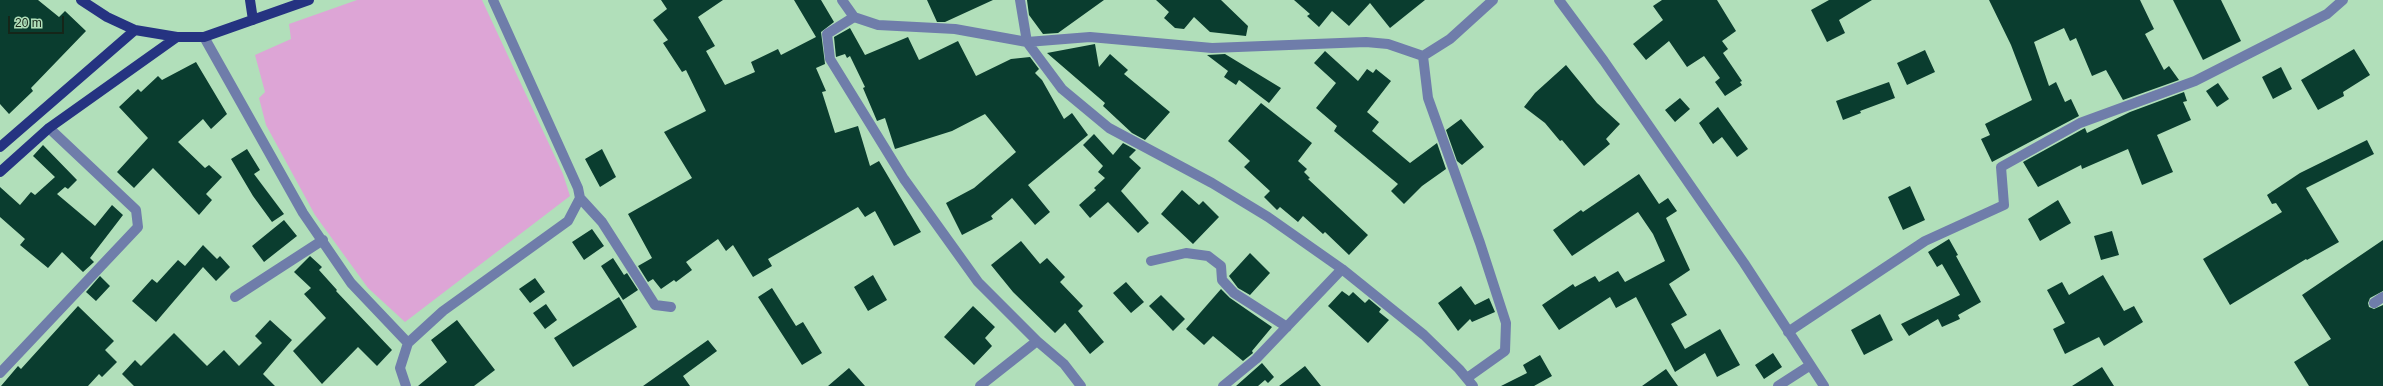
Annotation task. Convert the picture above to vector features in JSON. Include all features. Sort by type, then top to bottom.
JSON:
[{"type":"main road","points":[[81,0],[107,17],[135,30],[177,37],[204,37],[309,0]]},
{"type":"main road","points":[[250,0],[253,20]]},
{"type":"main road","points":[[0,147],[135,30]]},
{"type":"main road","points":[[0,172],[48,128],[177,37]]},
{"type":"street","points":[[493,0],[573,176],[580,198],[602,222],[655,305],[671,307]]},
{"type":"street","points":[[842,0],[854,17],[878,25],[955,29],[1027,42],[1090,37],[1212,48],[1366,42],[1388,44],[1423,56]]},
{"type":"street","points":[[1020,0],[1027,42],[1062,89],[1109,128],[1212,183],[1268,217],[1342,269],[1424,335],[1470,382],[1505,351],[1506,323],[1480,243],[1428,98],[1423,56]]},
{"type":"street","points":[[1423,56],[1450,39],[1493,0]]},
{"type":"street","points":[[1559,0],[1604,61],[1731,244],[1809,366],[1824,386]]},
{"type":"street","points":[[1788,332],[1925,241],[2004,206],[2001,167],[2080,123],[2195,81],[2327,14],[2343,0]]},
{"type":"street","points":[[854,17],[827,34],[830,59],[904,179],[978,282],[1038,341],[1064,364],[1081,386]]},
{"type":"street","points":[[204,37],[303,213],[323,240],[351,283],[408,344]]},
{"type":"street","points":[[0,373],[138,227],[136,210],[48,128]]},
{"type":"street","points":[[406,386],[400,368],[408,344],[443,311],[568,221],[580,198]]},
{"type":"street","points":[[235,297],[323,240]]},
{"type":"street","points":[[1151,261],[1186,254],[1208,256],[1221,266],[1222,280],[1234,292],[1287,327]]},
{"type":"street","points":[[1223,386],[1256,359],[1342,269]]},
{"type":"street","points":[[2374,303],[2383,297]]},
{"type":"street","points":[[980,386],[1038,341]]},
{"type":"street","points":[[1778,386],[1809,366]]},
{"type":"shaded area","points":[[357,0],[482,0],[563,174],[570,196],[405,322],[368,288],[315,215],[266,125],[259,98],[265,92],[255,55],[291,39],[289,24]]},
{"type":"building","points":[[0,0],[38,0],[59,17],[65,11],[86,31],[31,88],[33,91],[9,114],[0,104]]},
{"type":"building","points":[[661,0],[723,0],[698,17],[715,46],[706,51],[725,85],[755,72],[751,62],[778,49],[781,55],[816,37],[794,0],[821,0],[834,22],[821,32],[825,64],[816,68],[826,91],[822,92],[835,133],[858,126],[870,166],[879,161],[921,232],[894,246],[875,211],[865,217],[858,207],[768,259],[772,266],[753,277],[733,245],[726,251],[718,239],[686,262],[692,270],[676,282],[674,280],[661,289],[653,279],[648,282],[638,266],[652,258],[628,214],[692,178],[664,132],[706,111],[686,70],[682,72],[663,43],[668,40],[653,20],[667,9]]},
{"type":"building","points":[[927,0],[993,0],[945,22],[937,22]]},
{"type":"building","points":[[1027,0],[1104,0],[1058,33],[1043,34],[1029,15]]},
{"type":"building","points":[[1156,0],[1221,0],[1248,26],[1246,36],[1210,32],[1194,17],[1184,29],[1175,28],[1164,18],[1169,12]]},
{"type":"building","points":[[1294,0],[1425,0],[1390,28],[1370,3],[1349,26],[1332,11],[1319,27],[1307,16],[1310,14]]},
{"type":"building","points":[[1662,0],[1717,0],[1736,31],[1722,41],[1728,49],[1723,53],[1742,81],[1740,82],[1742,85],[1725,96],[1715,82],[1720,78],[1704,56],[1687,67],[1669,41],[1646,60],[1633,44],[1663,20],[1653,6]]},
{"type":"building","points":[[1829,0],[1872,0],[1839,20],[1845,33],[1827,42],[1811,10]]},
{"type":"building","points":[[1989,0],[2140,0],[2154,29],[2145,34],[2164,70],[2169,66],[2179,80],[2123,100],[2106,70],[2092,76],[2076,38],[2070,41],[2064,28],[2034,42],[2049,86],[2056,82],[2065,102],[2071,99],[2079,116],[1992,162],[1981,139],[1990,135],[1985,124],[2032,100],[2011,45]]},
{"type":"building","points":[[2173,0],[2221,0],[2241,41],[2203,60]]},
{"type":"building","points":[[850,28],[865,55],[908,37],[919,60],[958,41],[976,76],[1011,59],[1030,57],[1039,69],[1035,73],[1042,80],[1064,119],[1072,113],[1088,135],[1028,185],[1050,212],[1035,225],[1012,198],[991,216],[993,219],[962,235],[946,203],[974,188],[1016,152],[985,114],[952,131],[895,149],[885,118],[877,121],[863,88],[865,87],[850,56],[847,58],[845,54],[836,57],[834,37]]},
{"type":"building","points":[[1095,44],[1099,67],[1110,54],[1128,70],[1124,74],[1170,112],[1145,140],[1132,133],[1103,106],[1105,103],[1047,53]]},
{"type":"building","points":[[2354,49],[2370,75],[2343,92],[2344,96],[2318,110],[2301,80]]},
{"type":"building","points":[[1925,50],[1935,72],[1907,85],[1897,63]]},
{"type":"building","points":[[1325,51],[1358,81],[1367,69],[1373,73],[1376,69],[1391,81],[1367,112],[1379,122],[1372,131],[1410,163],[1437,143],[1446,169],[1422,186],[1404,204],[1391,191],[1398,184],[1334,131],[1337,126],[1316,108],[1336,83],[1314,63]]},
{"type":"building","points":[[1225,54],[1281,88],[1269,103],[1239,80],[1236,85],[1224,77],[1228,71],[1207,55]]},
{"type":"building","points":[[196,62],[227,114],[211,129],[203,119],[178,142],[205,168],[209,165],[222,177],[206,194],[212,200],[199,215],[153,168],[134,188],[117,172],[148,138],[119,107],[138,89],[141,92],[158,76],[162,80]]},
{"type":"building","points":[[1566,65],[1597,103],[1620,124],[1606,139],[1610,144],[1584,166],[1545,123],[1524,107],[1535,93]]},
{"type":"building","points":[[2281,67],[2292,89],[2273,99],[2262,77]]},
{"type":"building","points":[[1889,82],[1895,98],[1860,111],[1861,113],[1843,120],[1836,101]]},
{"type":"building","points":[[2218,83],[2229,99],[2217,107],[2206,91]]},
{"type":"building","points":[[2184,92],[2187,101],[2183,102],[2191,120],[2157,135],[2173,172],[2142,185],[2128,149],[2082,169],[2081,165],[2038,187],[2023,162],[2085,128],[2087,133],[2130,112]]},
{"type":"building","points":[[1680,98],[1690,109],[1675,122],[1665,110]]},
{"type":"building","points":[[1261,103],[1312,143],[1298,161],[1307,169],[1304,172],[1310,178],[1308,179],[1368,235],[1349,255],[1325,232],[1323,234],[1303,216],[1298,222],[1280,207],[1277,210],[1264,197],[1270,191],[1244,167],[1250,161],[1228,141]]},
{"type":"building","points":[[1718,107],[1748,149],[1737,157],[1722,137],[1713,144],[1699,123]]},
{"type":"building","points":[[1461,119],[1484,147],[1462,165],[1457,161],[1446,130]]},
{"type":"building","points":[[1094,134],[1113,155],[1123,143],[1136,150],[1129,157],[1141,168],[1121,191],[1149,223],[1138,233],[1108,202],[1090,218],[1079,205],[1096,190],[1094,188],[1105,178],[1098,172],[1103,166],[1083,145]]},
{"type":"building","points":[[2367,140],[2374,154],[2306,188],[2339,242],[2307,260],[2306,259],[2230,305],[2203,259],[2282,212],[2276,203],[2272,204],[2267,195],[2300,173]]},
{"type":"building","points":[[43,145],[77,180],[68,189],[65,187],[57,194],[95,226],[112,205],[123,215],[90,258],[94,262],[83,272],[62,252],[48,268],[20,245],[25,239],[0,217],[0,187],[20,205],[31,192],[35,195],[55,177],[33,156]]},
{"type":"building","points":[[247,149],[260,170],[254,174],[284,214],[272,222],[253,196],[231,159]]},
{"type":"building","points":[[602,149],[616,177],[600,187],[585,159]]},
{"type":"building","points":[[1639,174],[1659,204],[1668,198],[1677,211],[1666,218],[1690,270],[1669,284],[1687,315],[1671,324],[1685,349],[1720,329],[1740,365],[1717,377],[1705,353],[1675,372],[1636,297],[1616,308],[1610,297],[1559,330],[1542,305],[1573,284],[1575,287],[1595,276],[1599,282],[1618,271],[1625,282],[1665,261],[1653,234],[1638,212],[1572,256],[1553,230],[1581,210],[1583,212]]},
{"type":"building","points":[[1910,186],[1925,220],[1903,230],[1888,197]]},
{"type":"building","points":[[1182,190],[1199,205],[1203,201],[1219,217],[1193,244],[1161,214]]},
{"type":"building","points":[[2058,200],[2071,223],[2040,241],[2028,219]]},
{"type":"building","points":[[284,220],[297,236],[264,262],[252,246]]},
{"type":"building","points":[[592,229],[604,246],[584,260],[572,242]]},
{"type":"building","points":[[2112,231],[2119,255],[2101,260],[2094,236]]},
{"type":"building","points":[[1949,239],[1958,255],[1956,256],[1981,302],[1958,315],[1960,319],[1942,327],[1938,319],[1909,336],[1901,324],[1960,295],[1942,264],[1937,267],[1928,252]]},
{"type":"building","points":[[2383,240],[2383,291],[2370,298],[2368,303],[2369,307],[2374,309],[2383,305],[2383,386],[2309,386],[2294,362],[2331,339],[2302,295]]},
{"type":"building","points":[[1021,241],[1040,264],[1047,258],[1065,277],[1060,282],[1083,306],[1078,311],[1104,342],[1090,354],[1065,323],[1055,333],[1013,292],[991,265]]},
{"type":"building","points":[[203,245],[217,259],[220,256],[230,267],[216,281],[203,267],[156,322],[132,301],[152,279],[157,283],[178,260],[185,266]]},
{"type":"building","points":[[1250,253],[1270,273],[1250,295],[1238,288],[1229,276]]},
{"type":"building","points":[[310,256],[322,267],[319,270],[337,290],[336,291],[392,350],[377,366],[358,347],[322,384],[293,351],[326,318],[304,294],[311,288],[294,272]]},
{"type":"building","points":[[613,258],[624,275],[627,273],[638,290],[623,300],[601,266]]},
{"type":"building","points":[[873,275],[887,300],[868,311],[854,287]]},
{"type":"building","points":[[2103,275],[2124,311],[2134,306],[2143,322],[2104,346],[2099,337],[2065,354],[2053,329],[2065,323],[2047,290],[2062,282],[2069,295]]},
{"type":"building","points":[[100,276],[110,286],[96,301],[86,292]]},
{"type":"building","points":[[535,278],[545,292],[530,303],[519,289]]},
{"type":"building","points":[[1126,282],[1144,302],[1131,313],[1113,293]]},
{"type":"building","points":[[1461,286],[1475,305],[1489,298],[1495,312],[1472,322],[1470,319],[1458,331],[1438,303]]},
{"type":"building","points":[[772,288],[796,326],[803,322],[822,353],[802,365],[758,297]]},
{"type":"building","points":[[1221,289],[1230,298],[1272,327],[1252,351],[1253,353],[1243,361],[1213,336],[1204,345],[1186,329]]},
{"type":"building","points":[[1342,291],[1349,296],[1353,292],[1365,303],[1369,299],[1381,309],[1379,312],[1389,320],[1368,343],[1328,306]]},
{"type":"building","points":[[1161,295],[1185,319],[1173,331],[1149,306]]},
{"type":"building","points":[[619,297],[637,327],[573,367],[554,338]]},
{"type":"building","points":[[546,304],[557,320],[545,329],[533,313]]},
{"type":"building","points":[[78,306],[114,341],[105,350],[117,362],[102,377],[99,374],[88,386],[1,386],[18,366],[21,369]]},
{"type":"building","points":[[973,306],[995,327],[985,338],[992,346],[974,365],[944,337]]},
{"type":"building","points":[[1880,314],[1893,340],[1864,355],[1851,330]]},
{"type":"building","points":[[270,320],[292,340],[263,374],[275,386],[134,386],[122,374],[135,360],[141,366],[174,333],[207,366],[224,350],[239,366],[262,343],[255,336]]},
{"type":"building","points":[[457,320],[495,370],[474,386],[418,386],[447,362],[431,340]]},
{"type":"building","points":[[708,340],[717,351],[683,376],[690,386],[643,386]]},
{"type":"building","points":[[1773,353],[1782,367],[1764,379],[1755,365]]},
{"type":"building","points":[[1540,355],[1552,376],[1534,386],[1501,386],[1527,373],[1523,365]]},
{"type":"building","points":[[1262,363],[1274,377],[1268,383],[1265,380],[1258,386],[1236,386]]},
{"type":"building","points":[[1305,366],[1321,386],[1279,386]]},
{"type":"building","points":[[2102,367],[2114,386],[2072,386]]},
{"type":"building","points":[[849,368],[865,386],[828,386]]},
{"type":"building","points":[[1666,369],[1678,386],[1642,386]]}]
